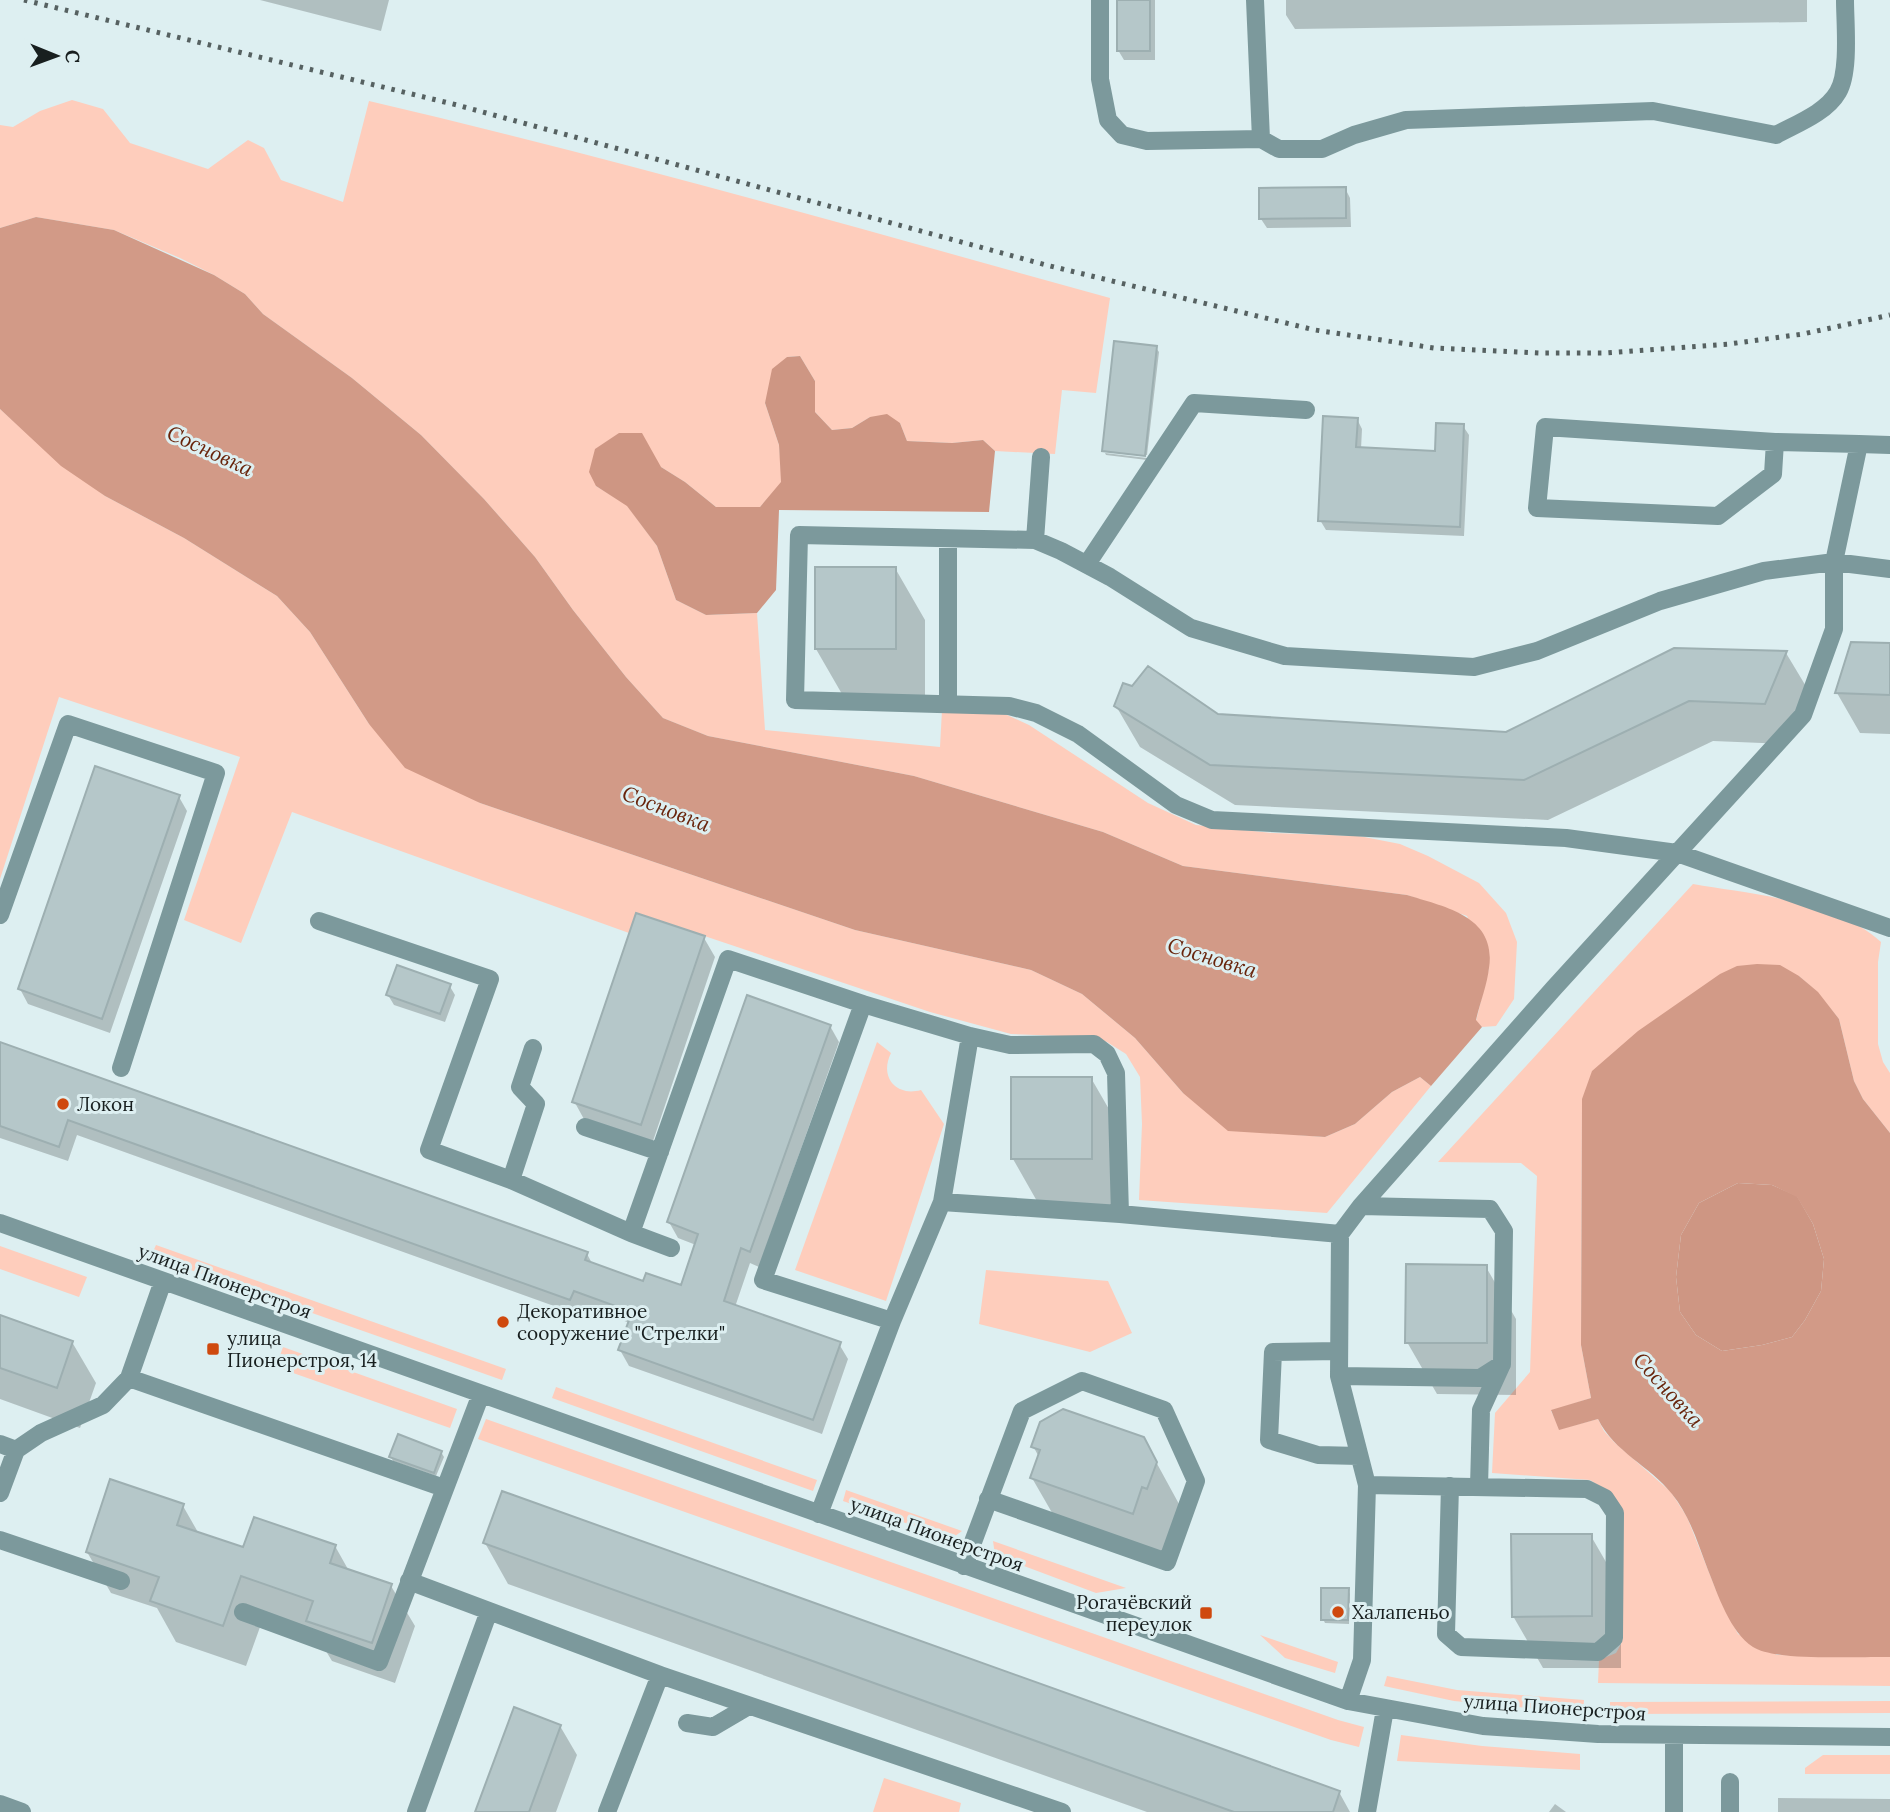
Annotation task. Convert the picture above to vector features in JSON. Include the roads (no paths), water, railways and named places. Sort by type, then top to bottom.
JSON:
[{"type":"street","points":[[1100,0],[1100,79],[1108,120],[1122,135],[1147,141],[1261,139],[1279,149],[1322,149],[1354,135],[1406,120],[1653,111],[1776,135],[1821,110],[1839,92],[1846,62],[1845,0]]},
{"type":"street","points":[[1255,0],[1261,139]]},
{"type":"street","points":[[1087,565],[1194,404],[1306,410]]},
{"type":"street","points":[[1775,442],[1773,474],[1718,516],[1537,508],[1545,426],[1775,442],[1890,445]]},
{"type":"street","points":[[1348,1701],[1362,1660],[1367,1485],[1339,1376],[1340,1234],[1361,1206],[1803,715],[1834,628],[1834,562],[1859,444]]},
{"type":"street","points":[[1035,540],[1041,457]]},
{"type":"street","points":[[1890,569],[1834,562],[1764,571],[1660,601],[1537,651],[1474,667],[1285,656],[1191,628],[1087,565],[1035,540],[799,535],[796,700],[1009,706],[1036,713],[1078,734],[1176,805],[1212,820],[1566,838],[1677,853],[1890,928]]},
{"type":"street","points":[[948,539],[948,704]]},
{"type":"street","points":[[0,915],[68,724],[216,773],[121,1068]]},
{"type":"street","points":[[319,921],[490,979],[429,1150],[511,1180],[671,1248]]},
{"type":"street","points":[[631,1233],[728,959],[970,1036],[1010,1045],[1094,1044],[1107,1054],[1116,1073],[1121,1214]]},
{"type":"street","points":[[863,1004],[763,1280],[892,1321]]},
{"type":"street","points":[[819,1514],[892,1321],[942,1202],[970,1036]]},
{"type":"street","points":[[511,1180],[537,1104],[520,1087],[533,1048]]},
{"type":"street","points":[[586,1127],[660,1152]]},
{"type":"street","points":[[942,1202],[1121,1214],[1340,1234]]},
{"type":"street","points":[[1361,1206],[1490,1209],[1504,1231],[1502,1364],[1481,1410],[1479,1487]]},
{"type":"street","name":"улица Пионерстроя","points":[[0,1223],[1348,1701],[1483,1726],[1674,1736],[1890,1737]]},
{"type":"street","points":[[0,1493],[8,1447],[103,1405],[129,1378],[163,1281]]},
{"type":"street","points":[[1339,1351],[1273,1352],[1269,1440],[1318,1455],[1359,1456]]},
{"type":"street","points":[[1339,1376],[1480,1378],[1502,1364]]},
{"type":"street","points":[[129,1378],[444,1488]]},
{"type":"street","points":[[964,1566],[988,1499],[1022,1411],[1082,1381],[1164,1410],[1196,1481],[1167,1562],[988,1499]]},
{"type":"street","points":[[243,1612],[379,1662],[481,1394]]},
{"type":"street","points":[[1367,1485],[1450,1486],[1587,1489],[1605,1498],[1615,1513],[1614,1638],[1598,1652],[1461,1647],[1446,1634],[1450,1486]]},
{"type":"street","points":[[0,1541],[121,1581]]},
{"type":"street","points":[[409,1581],[660,1675],[1062,1812]]},
{"type":"street","points":[[416,1812],[489,1611]]},
{"type":"street","points":[[607,1812],[660,1675]]},
{"type":"street","points":[[687,1723],[713,1727],[747,1707],[753,1707]]},
{"type":"street","points":[[1367,1812],[1385,1709]]},
{"type":"street","points":[[1674,1736],[1674,1812]]},
{"type":"street","points":[[1730,1782],[1730,1812]]},
{"type":"street","points":[[0,1804],[22,1812]]},
{"type":"water","name":"Сосновка","points":[[36,217],[114,230],[214,275],[245,294],[263,314],[352,378],[421,435],[484,499],[535,557],[626,677],[663,718],[708,736],[914,776],[1103,832],[1183,866],[1407,895],[1437,904],[1477,925],[1485,936],[1489,950],[1489,968],[1476,1020],[1482,1027],[1431,1086],[1420,1077],[1392,1092],[1355,1124],[1325,1137],[1228,1131],[1183,1093],[1135,1038],[1082,994],[1031,970],[855,930],[480,803],[405,768],[369,724],[310,632],[277,596],[184,538],[105,496],[61,466],[0,409],[0,228]]},
{"type":"water","name":"Сосновка","points":[[1780,965],[1818,992],[1839,1019],[1854,1081],[1863,1099],[1890,1133],[1890,1657],[1780,1655],[1753,1647],[1731,1623],[1689,1521],[1672,1494],[1613,1441],[1598,1419],[1559,1430],[1551,1410],[1591,1398],[1581,1345],[1582,1099],[1592,1071],[1638,1031],[1720,974],[1737,966]],"holes":[[[1738,1183],[1772,1185],[1797,1197],[1813,1224],[1824,1259],[1821,1291],[1792,1337],[1722,1351],[1696,1335],[1680,1312],[1676,1277],[1681,1235],[1699,1203]]]},
{"type":"railway","points":[[24,0],[457,105],[1046,265],[1315,330],[1434,348],[1606,353],[1729,344],[1803,334],[1890,315]]},
{"type":"place","name":"Локон","points":[[63,1104]]},
{"type":"place","name":"Декоративное сооружение \"Стрелки\"","points":[[503,1322]]},
{"type":"place","name":"улица Пионерстроя, 14","points":[[213,1349]]},
{"type":"place","name":"Халапеньо","points":[[1338,1612]]},
{"type":"place","name":"Рогачёвский переулок","points":[[1206,1613]]}]
